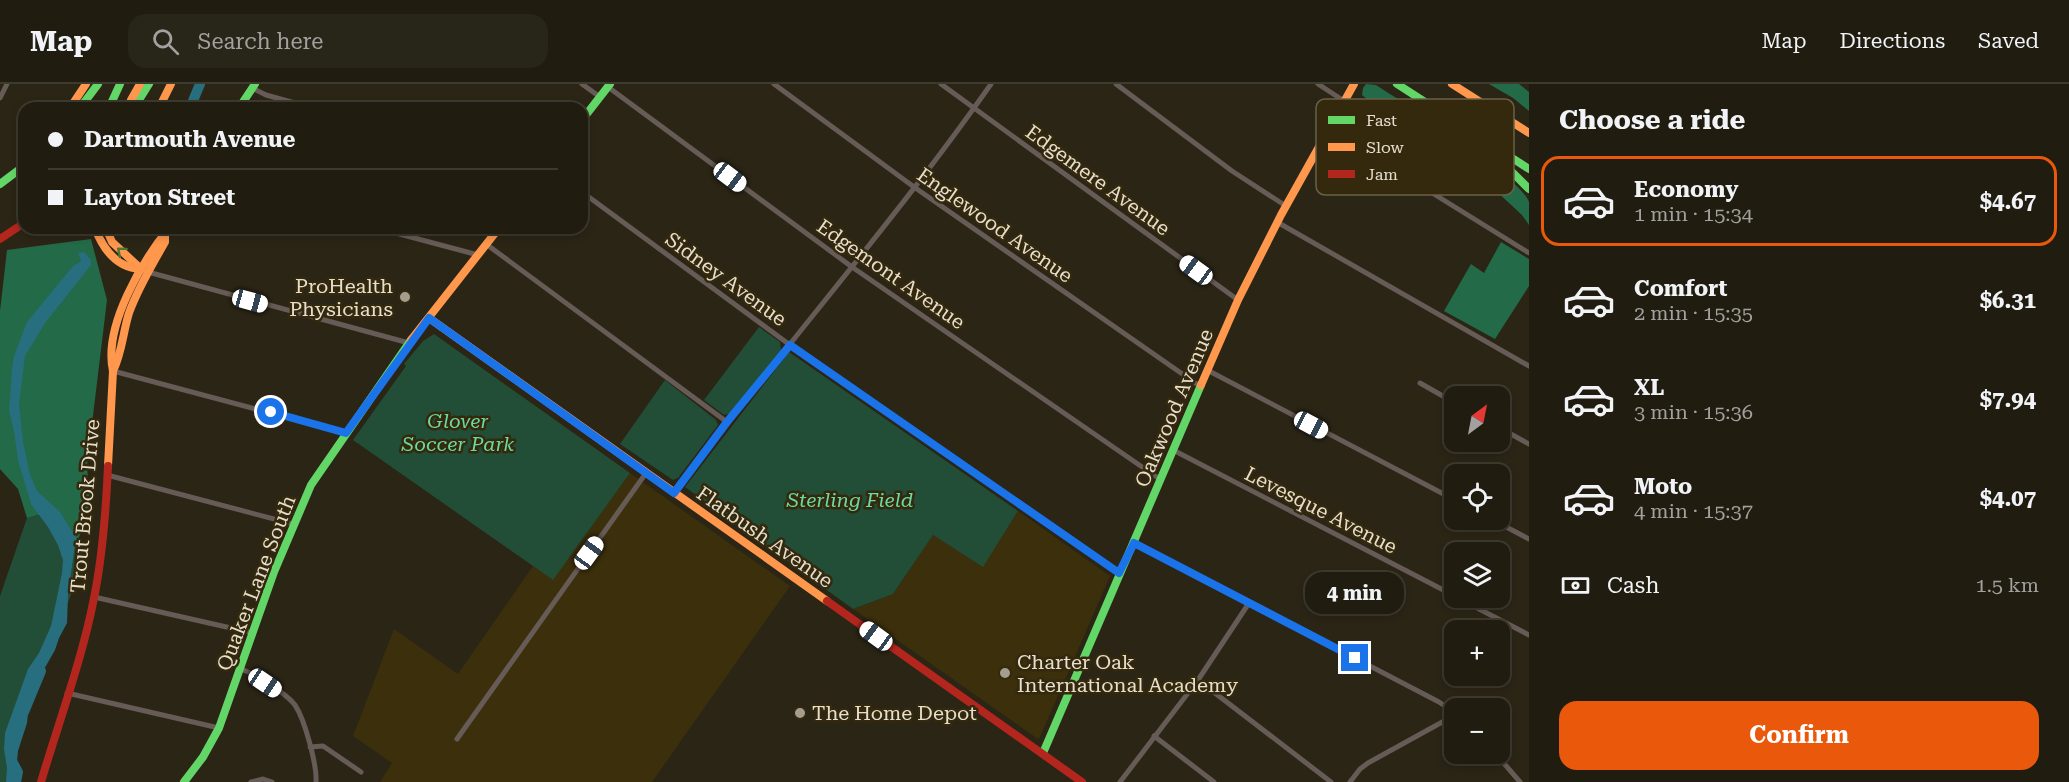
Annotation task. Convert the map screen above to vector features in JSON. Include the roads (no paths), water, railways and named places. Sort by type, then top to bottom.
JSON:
[{"type":"main road","points":[[74,102],[86,84]]},
{"type":"main road","points":[[84,102],[98,84]]},
{"type":"main road","points":[[112,102],[120,84]]},
{"type":"main road","points":[[130,102],[140,84]]},
{"type":"main road","points":[[138,102],[149,84]]},
{"type":"main road","points":[[162,102],[171,84]]},
{"type":"main road","name":"Oakwood Avenue","points":[[1345,99],[1354,84]]},
{"type":"main road","points":[[1396,84],[1420,99]]},
{"type":"main road","points":[[1452,84],[1475,99]]},
{"type":"main road","points":[[588,112],[609,85]]},
{"type":"main road","points":[[243,102],[254,86]]},
{"type":"main road","points":[[1514,124],[1529,132]]},
{"type":"main road","name":"Oakwood Avenue","points":[[1042,753],[1238,300],[1277,222],[1316,152]]},
{"type":"main road","points":[[1514,159],[1529,169]]},
{"type":"main road","points":[[0,184],[18,171]]},
{"type":"main road","points":[[1514,174],[1529,189]]},
{"type":"main road","points":[[0,239],[18,227]]},
{"type":"main road","points":[[98,234],[103,246],[114,258],[129,268],[145,271]]},
{"type":"main road","points":[[109,234],[115,247],[145,271]]},
{"type":"main road","name":"Trout Brook Drive","points":[[41,782],[94,597],[101,553],[107,476],[113,370],[110,361],[116,331],[127,299],[145,271],[159,239],[164,234]]},
{"type":"main road","name":"Quaker Lane South","points":[[184,782],[203,757],[219,728],[293,524],[318,474],[409,344],[494,234]]},
{"type":"main road","name":"Flatbush Avenue","points":[[429,318],[1082,782]]},
{"type":"street","points":[[0,98],[7,84]]},
{"type":"street","points":[[582,84],[600,97]]},
{"type":"street","name":"Englewood Avenue","points":[[774,84],[914,187],[1201,387]]},
{"type":"street","name":"Edgemere Avenue","points":[[941,84],[1238,300]]},
{"type":"street","points":[[674,493],[727,422],[852,267],[991,84]]},
{"type":"street","points":[[1116,84],[1232,171],[1286,206]]},
{"type":"street","points":[[1318,84],[1341,99]]},
{"type":"street","name":"Edgemont Avenue","points":[[609,85],[852,267],[1161,480]]},
{"type":"street","points":[[254,86],[266,95],[291,102]]},
{"type":"street","points":[[1435,195],[1529,253]]},
{"type":"street","name":"Sidney Avenue","points":[[588,196],[790,345],[1119,573]]},
{"type":"street","points":[[1277,222],[1529,366]]},
{"type":"street","points":[[399,234],[478,255]]},
{"type":"street","points":[[486,244],[727,422]]},
{"type":"street","points":[[145,271],[409,344]]},
{"type":"street","points":[[113,370],[346,433]]},
{"type":"street","points":[[1209,371],[1444,494]]},
{"type":"street","points":[[1420,383],[1444,397]]},
{"type":"street","points":[[1510,434],[1529,444]]},
{"type":"street","name":"Levesque Avenue","points":[[1173,450],[1444,591]]},
{"type":"street","points":[[457,739],[646,473]]},
{"type":"street","points":[[107,476],[293,524]]},
{"type":"street","points":[[1510,529],[1529,539]]},
{"type":"street","points":[[1134,543],[1444,706]]},
{"type":"street","points":[[94,597],[253,633]]},
{"type":"street","points":[[1120,782],[1198,680],[1249,603]]},
{"type":"street","name":"Levesque Avenue","points":[[1477,608],[1529,635]]},
{"type":"street","points":[[241,669],[248,671],[293,703],[310,747],[316,782]]},
{"type":"street","points":[[1198,680],[1331,782]]},
{"type":"street","points":[[67,693],[219,728]]},
{"type":"street","points":[[1350,782],[1368,764],[1444,720]]},
{"type":"street","points":[[1154,736],[1214,782]]},
{"type":"street","points":[[310,747],[323,746],[361,772]]},
{"type":"street","points":[[1504,764],[1520,782]]},
{"type":"street","points":[[1316,782],[1322,775]]},
{"type":"street","points":[[251,782],[263,779],[272,782]]},
{"type":"water","points":[[84,252],[91,260],[91,265],[45,323],[25,356],[19,404],[23,442],[30,475],[37,491],[60,512],[76,538],[68,594],[67,623],[55,650],[30,694],[27,723],[18,751],[15,782],[6,782],[5,733],[28,669],[39,653],[51,626],[63,560],[48,527],[31,504],[18,460],[9,410],[12,369],[14,356],[27,322],[73,266],[80,262],[78,253]]},
{"type":"waterway","points":[[192,102],[200,84]]},
{"type":"waterway","points":[[24,712],[41,671]]},
{"type":"waterway","points":[[11,759],[18,772],[16,782]]},
{"type":"place","name":"ProHealth Physicians","points":[[405,297]]},
{"type":"place","name":"Charter Oak International Academy","points":[[1005,673]]},
{"type":"place","name":"The Home Depot","points":[[800,713]]},
{"type":"park label","name":"Glover Soccer Park","points":[[458,432]]},
{"type":"park label","name":"Sterling Field","points":[[850,500]]}]
